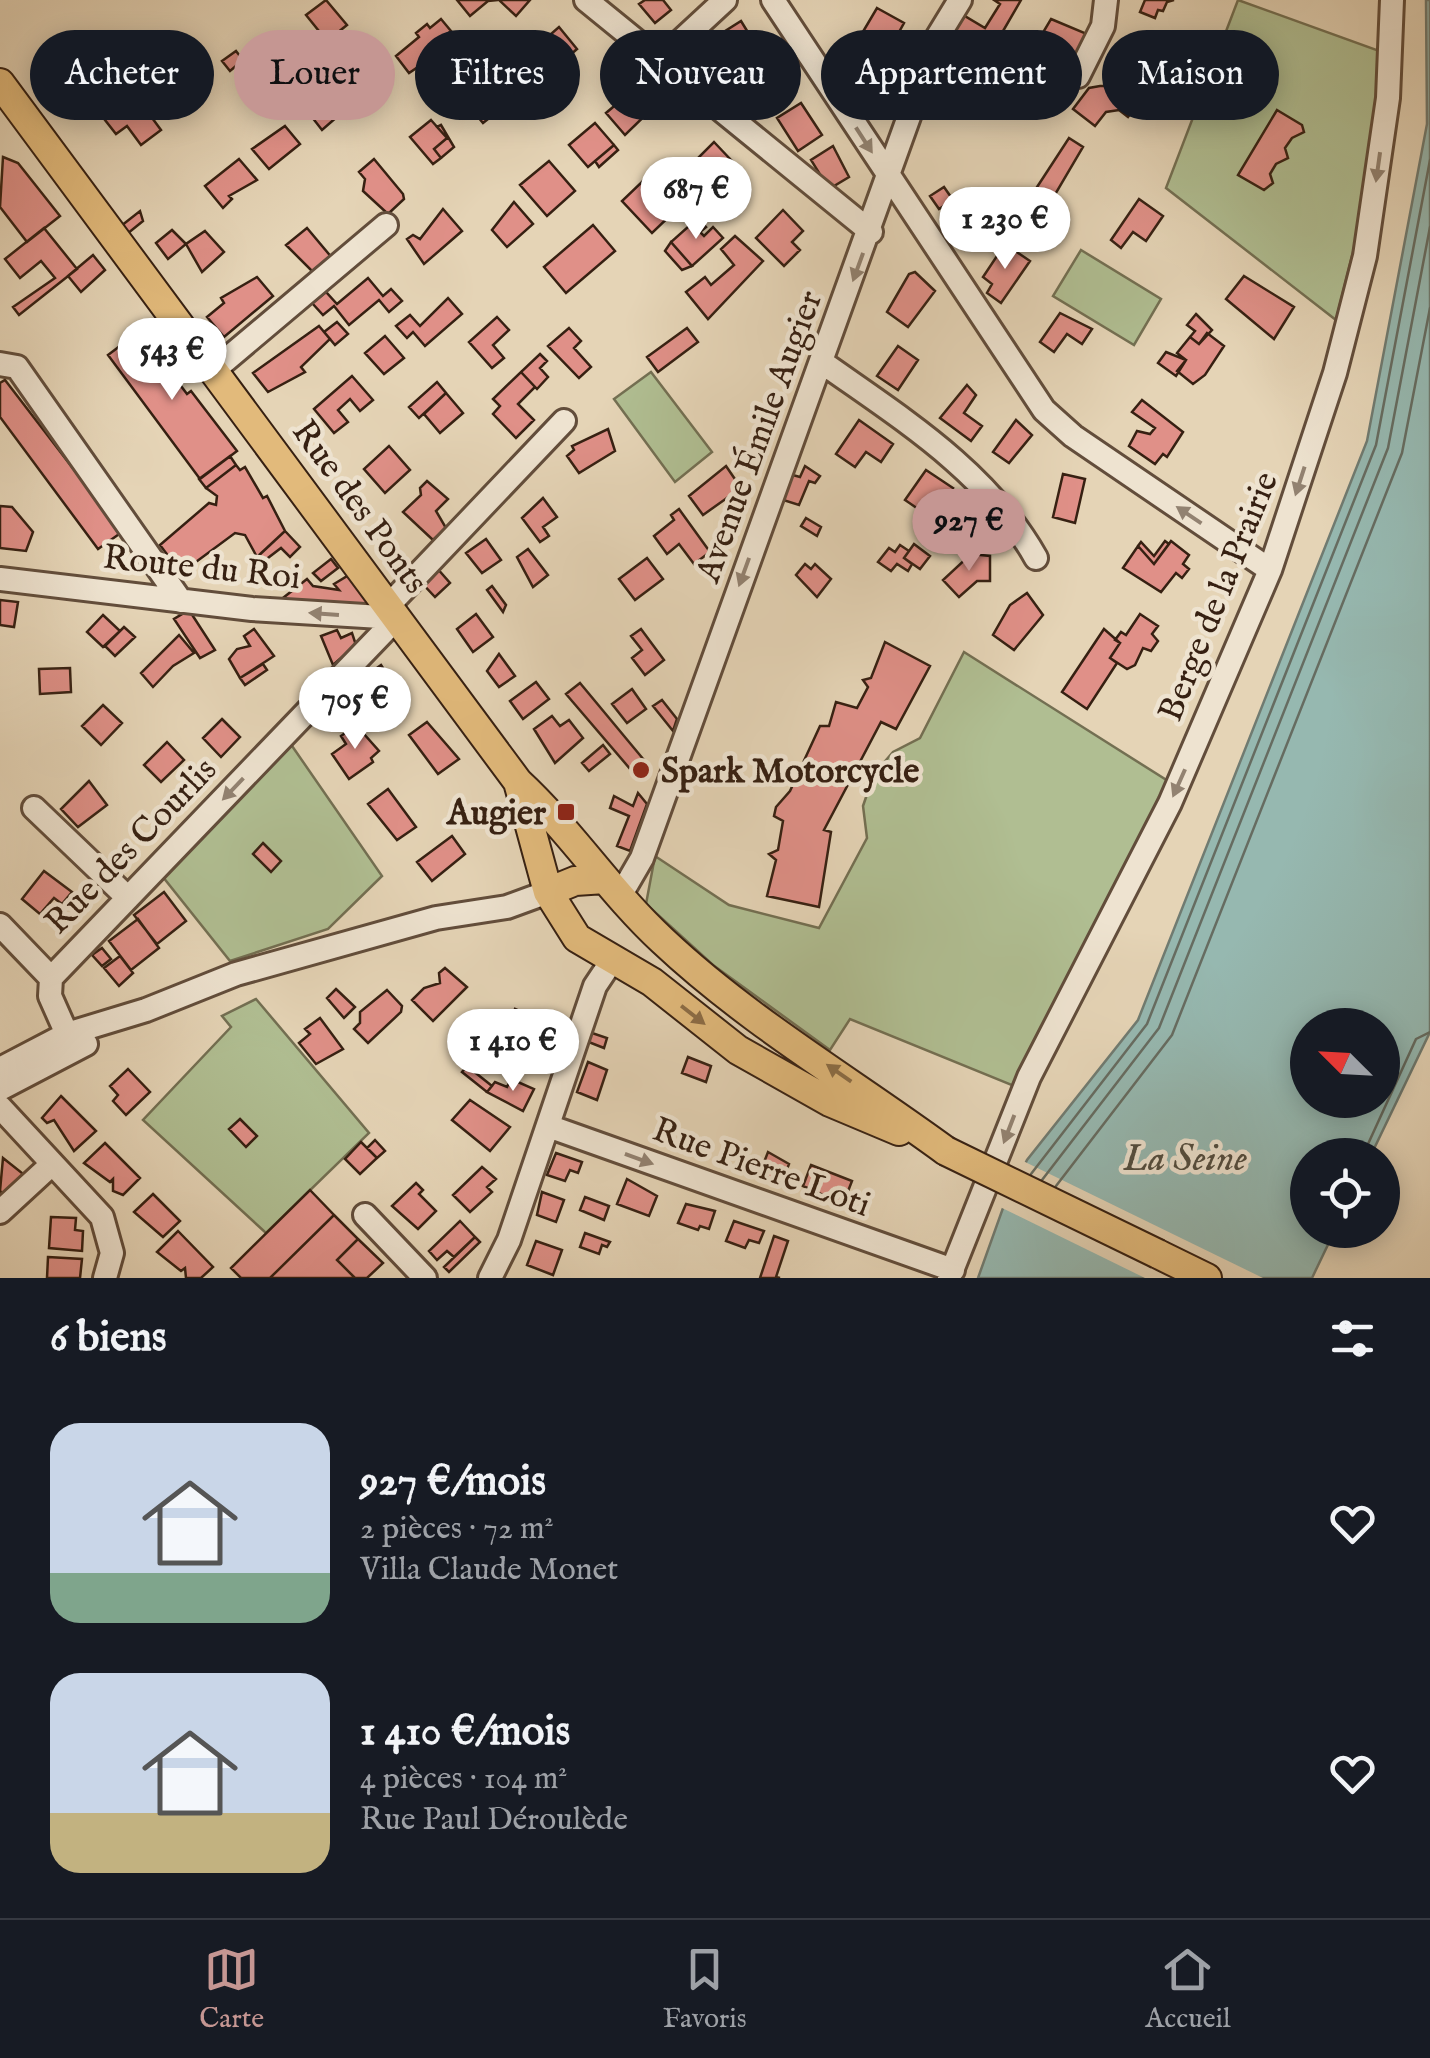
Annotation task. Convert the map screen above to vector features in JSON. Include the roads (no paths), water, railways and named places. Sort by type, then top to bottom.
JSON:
[{"type":"main road","name":"Rue des Ponts","points":[[0,83],[518,782],[556,817],[641,920]]},
{"type":"main road","name":"Rue des Ponts","points":[[518,782],[548,892],[577,938],[614,960]]},
{"type":"main road","points":[[548,892],[575,881],[613,888]]},
{"type":"main road","points":[[946,1151],[734,1000],[641,920],[614,960],[652,982],[738,1050],[830,1102],[946,1151],[1206,1278]]},
{"type":"street","points":[[586,0],[621,30]]},
{"type":"street","points":[[693,30],[726,0]]},
{"type":"street","points":[[773,0],[1044,410],[1073,436],[1270,570]]},
{"type":"street","name":"Avenue Émile Augier","points":[[613,888],[642,858],[938,36],[960,0]]},
{"type":"street","points":[[1082,68],[1102,26],[1106,0]]},
{"type":"street","name":"Berge de la Prairie","points":[[951,1274],[1029,1077],[1170,803],[1270,570],[1335,373],[1364,260],[1388,98],[1392,0]]},
{"type":"street","points":[[730,120],[870,232]]},
{"type":"street","points":[[214,370],[386,225]]},
{"type":"street","points":[[823,363],[946,450],[1016,522],[1036,558]]},
{"type":"street","points":[[0,364],[16,367],[182,601]]},
{"type":"street","name":"Rue des Courlis","points":[[71,1042],[50,996],[51,978],[564,421]]},
{"type":"street","name":"Route du Roi","points":[[0,579],[252,609],[392,612]]},
{"type":"street","points":[[34,808],[128,898]]},
{"type":"street","points":[[0,1068],[236,974],[436,918],[508,907],[548,892]]},
{"type":"street","points":[[0,926],[51,978]]},
{"type":"street","points":[[490,1278],[509,1240],[595,986],[614,960]]},
{"type":"street","points":[[0,1089],[71,1042]]},
{"type":"street","points":[[0,1108],[93,1206],[108,1229],[112,1253],[104,1278]]},
{"type":"street","name":"Rue Pierre Loti","points":[[548,1126],[951,1274]]},
{"type":"street","points":[[0,1212],[51,1165]]},
{"type":"street","points":[[365,1215],[425,1278]]},
{"type":"water","name":"La Seine","points":[[1426,0],[1430,0],[1430,1032],[1400,1095],[1400,1008],[1290,1008],[1290,1118],[1389,1118],[1379,1138],[1290,1138],[1290,1248],[1326,1248],[1312,1278],[978,1278],[1003,1208],[1027,1160],[1138,1020],[1367,441],[1427,124]]},
{"type":"place","name":"Spark Motorcycle","points":[[641,770]]},
{"type":"place","name":"Augier","points":[[566,812]]}]
